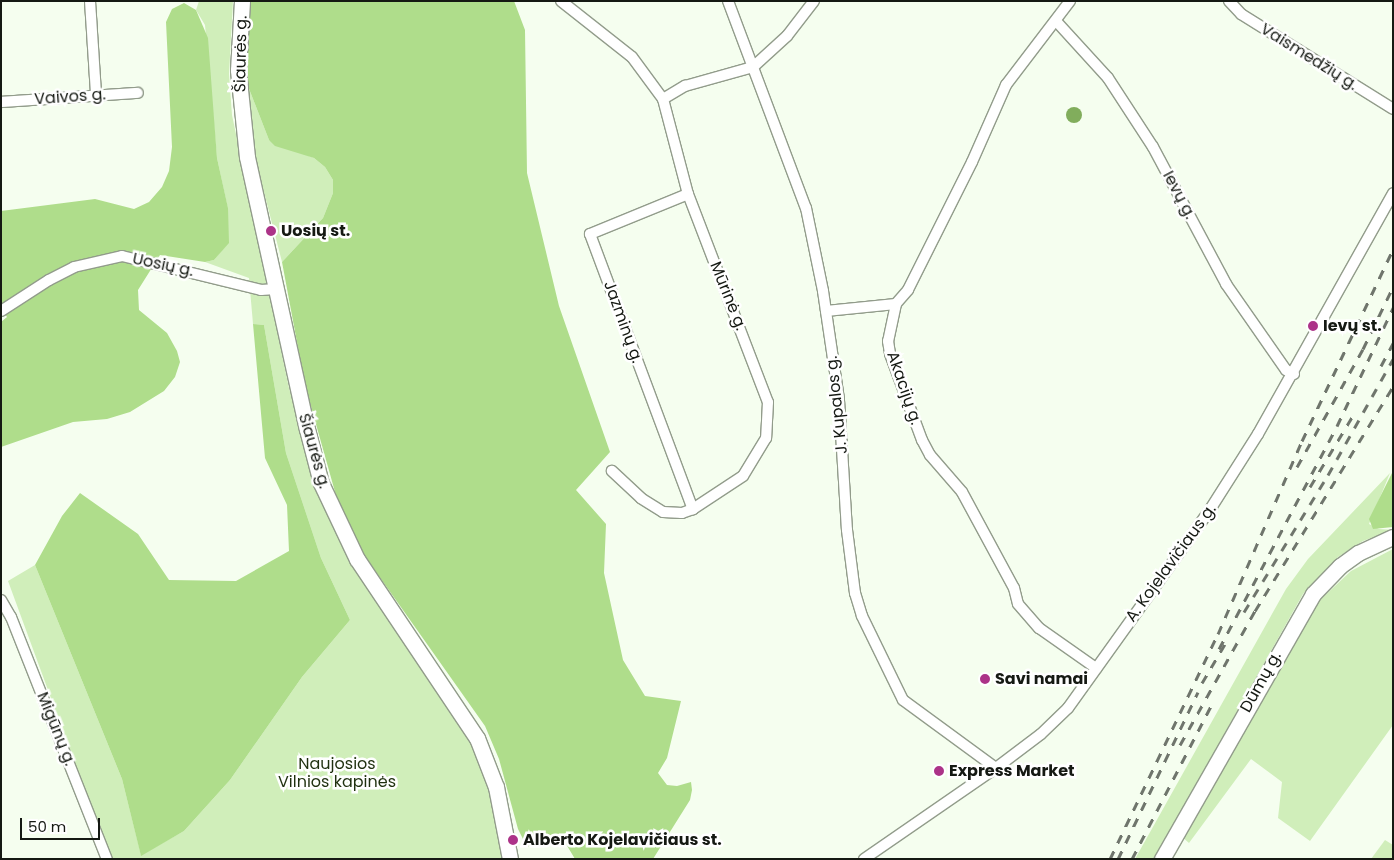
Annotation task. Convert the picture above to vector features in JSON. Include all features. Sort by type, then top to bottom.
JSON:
[{"type":"main road","name":"Šiaurės g.","points":[[242,1],[238,51],[242,126],[306,429],[328,500],[356,559],[383,602],[449,691],[477,738],[496,787],[510,859]]},
{"type":"main road","name":"Dūmų g.","points":[[1162,859],[1313,594],[1340,566],[1358,553],[1393,538]]},
{"type":"street","points":[[90,1],[96,95]]},
{"type":"street","name":"Mūrinė g.","points":[[562,1],[632,57],[663,99],[688,194],[765,392],[768,423],[766,438],[743,476],[693,509],[682,513],[662,512],[641,498],[612,471]]},
{"type":"street","name":"J. Kupalos g.","points":[[728,1],[798,180],[826,311],[839,400],[847,530],[855,593],[862,616],[903,700],[996,768]]},
{"type":"street","points":[[663,99],[685,86],[753,67],[787,36],[814,1]]},
{"type":"street","name":"Akacijų g.","points":[[1070,1],[1006,86],[972,162],[908,290],[896,304],[888,341],[890,354],[922,440],[930,455],[962,492],[1014,588],[1018,604],[1024,614],[1096,668]]},
{"type":"street","name":"Vaismedžių g.","points":[[1228,1],[1241,14],[1393,109]]},
{"type":"street","name":"Ievų g.","points":[[1056,21],[1108,78],[1153,147],[1226,284],[1286,370],[1294,374]]},
{"type":"street","name":"Vaivos g.","points":[[1,102],[138,93]]},
{"type":"street","name":"A. Kojelavičiaus g.","points":[[864,859],[996,768],[1058,720],[1211,508],[1294,374],[1393,193]]},
{"type":"street","name":"Jazminų g.","points":[[688,194],[590,234],[693,509]]},
{"type":"street","name":"Uosių g.","points":[[1,311],[49,280],[74,267],[100,259],[122,256],[261,290],[276,289]]},
{"type":"street","points":[[826,311],[896,304]]},
{"type":"street","name":"Migūnų g.","points":[[1,600],[12,617],[108,859]]},
{"type":"green space","name":"Naujosios Vilnios kapinės","points":[[199,1],[233,1],[229,74],[232,115],[289,388],[325,510],[352,565],[437,687],[477,751],[490,789],[504,859],[110,859],[8,581],[35,565],[122,779],[141,855],[184,831],[230,780],[302,677],[350,620],[321,558],[286,453],[264,325],[253,324],[249,278],[205,262],[214,260],[228,243],[228,209],[217,158],[205,25],[196,10]]},
{"type":"green space","points":[[246,81],[269,140],[314,158],[325,167],[333,180],[333,193],[323,218],[282,262],[257,165]]},
{"type":"green space","points":[[1390,473],[1369,524],[1379,529],[1393,530],[1363,541],[1338,557],[1303,594],[1154,859],[1135,859],[1286,589],[1308,559]]},
{"type":"green space","points":[[1393,549],[1393,725],[1310,841],[1278,818],[1282,782],[1251,759],[1189,843],[1181,836],[1320,600],[1351,571]]},
{"type":"green space","points":[[1385,840],[1393,845],[1393,859],[1371,859]]},
{"type":"shaded area","points":[[251,1],[514,1],[525,30],[527,173],[559,306],[610,452],[576,490],[606,524],[604,573],[623,660],[645,696],[681,701],[667,758],[658,773],[667,785],[677,786],[691,782],[692,790],[690,800],[653,859],[575,859],[560,834],[527,847],[518,829],[499,759],[485,726],[369,562],[351,532],[337,499],[305,385],[282,262],[323,218],[333,193],[333,180],[325,167],[314,158],[275,146],[269,140],[246,81]]},
{"type":"shaded area","points":[[184,3],[196,10],[208,38],[217,158],[228,208],[229,243],[214,260],[205,262],[160,255],[138,290],[139,310],[167,333],[177,351],[180,362],[175,377],[164,391],[130,412],[107,419],[73,422],[1,447],[1,322],[7,317],[1,308],[1,211],[95,199],[134,209],[149,202],[162,187],[169,171],[172,147],[166,22],[172,9]]},
{"type":"shaded area","points":[[1071,107],[1077,107],[1082,112],[1080,121],[1071,123],[1066,118],[1066,112]]},
{"type":"shaded area","points":[[253,324],[264,325],[286,453],[321,558],[350,620],[302,677],[230,780],[184,831],[141,856],[122,779],[35,565],[62,516],[80,493],[138,534],[169,580],[236,581],[289,551],[287,505],[265,458]]},
{"type":"shaded area","points":[[1393,471],[1393,527],[1373,529],[1369,519]]},
{"type":"railway","points":[[1110,859],[1218,634],[1302,441],[1393,249]]},
{"type":"railway","points":[[1297,467],[1363,349],[1393,287]]},
{"type":"railway","points":[[1219,649],[1337,426],[1393,308]]},
{"type":"railway","points":[[1381,366],[1393,343]]},
{"type":"railway","points":[[1244,612],[1328,475],[1393,359]]},
{"type":"railway","points":[[1180,745],[1255,611],[1393,387]]},
{"type":"railway","points":[[1310,487],[1355,412]]},
{"type":"railway","points":[[1202,683],[1225,644]]},
{"type":"railway","points":[[1118,859],[1198,692]]},
{"type":"railway","points":[[1132,859],[1214,700]]},
{"type":"place","name":"Uosių st.","points":[[271,231]]},
{"type":"place","name":"Ievų st.","points":[[1313,326]]},
{"type":"place","name":"Savi namai","points":[[985,679]]},
{"type":"place","name":"Express Market","points":[[939,771]]},
{"type":"place","name":"Alberto Kojelavičiaus st.","points":[[513,840]]}]
